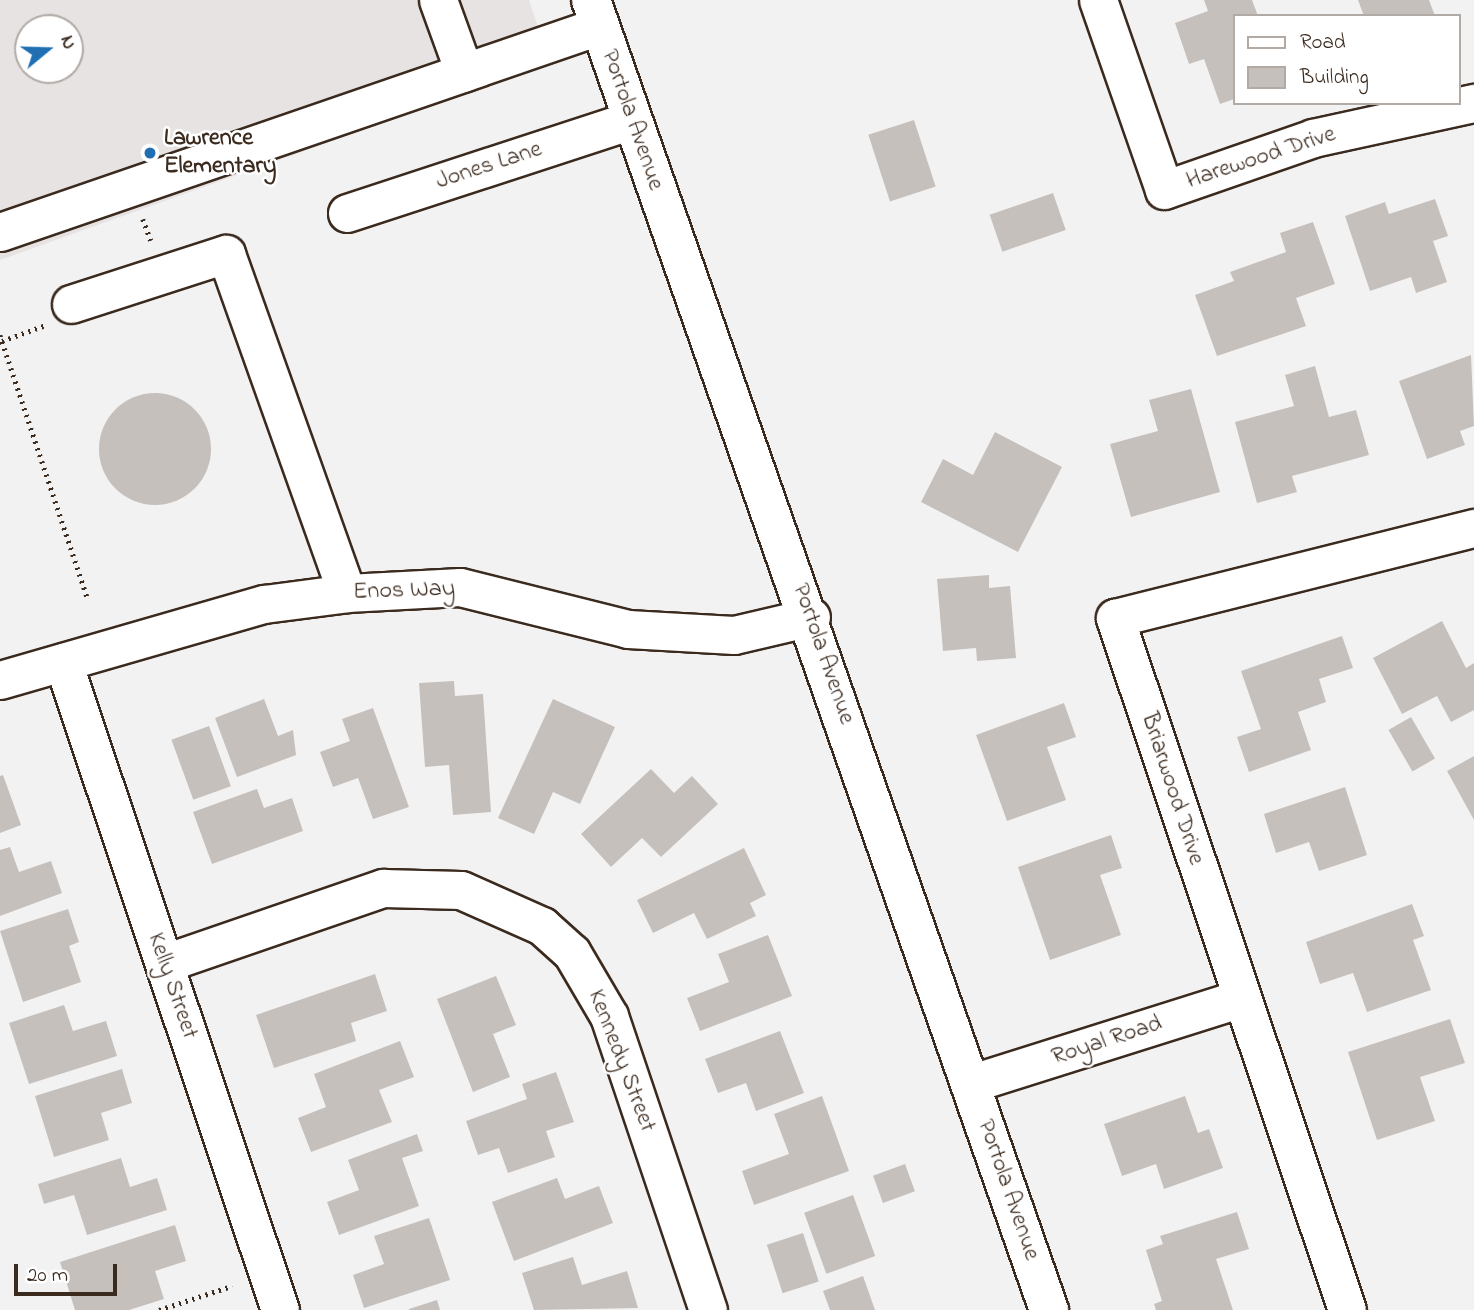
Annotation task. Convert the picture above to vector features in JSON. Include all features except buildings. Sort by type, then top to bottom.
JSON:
[{"type":"main road","name":"Portola Avenue","points":[[595,13],[631,120],[811,617],[1049,1310]]},
{"type":"street","points":[[438,0],[464,72]]},
{"type":"street","name":"Harewood Drive","points":[[1098,0],[1164,190],[1313,138],[1474,103]]},
{"type":"street","points":[[0,232],[464,72],[595,13]]},
{"type":"street","name":"Jones Lane","points":[[347,213],[631,120]]},
{"type":"street","points":[[71,304],[226,254],[347,593]]},
{"type":"street","name":"Briarwood Drive","points":[[1347,1310],[1115,618],[1474,528]]},
{"type":"street","name":"Enos Way","points":[[0,680],[264,604],[347,593],[460,587],[628,629],[734,635],[811,617]]},
{"type":"street","name":"Kelly Street","points":[[64,662],[280,1310]]},
{"type":"street","name":"Kennedy Street","points":[[164,963],[383,888],[461,890],[542,926],[572,953],[609,1016],[708,1310]]},
{"type":"street","name":"Royal Road","points":[[972,1083],[1242,998]]},
{"type":"path","points":[[131,187],[162,275]]},
{"type":"path","points":[[71,304],[48,324],[1,338],[88,600]]},
{"type":"path","points":[[159,1310],[232,1286]]},
{"type":"shaded area","name":"Lawrence Elementary","points":[[0,0],[529,0],[550,63],[0,260]]},
{"type":"place","name":"Lawrence Elementary","points":[[150,153]]}]
